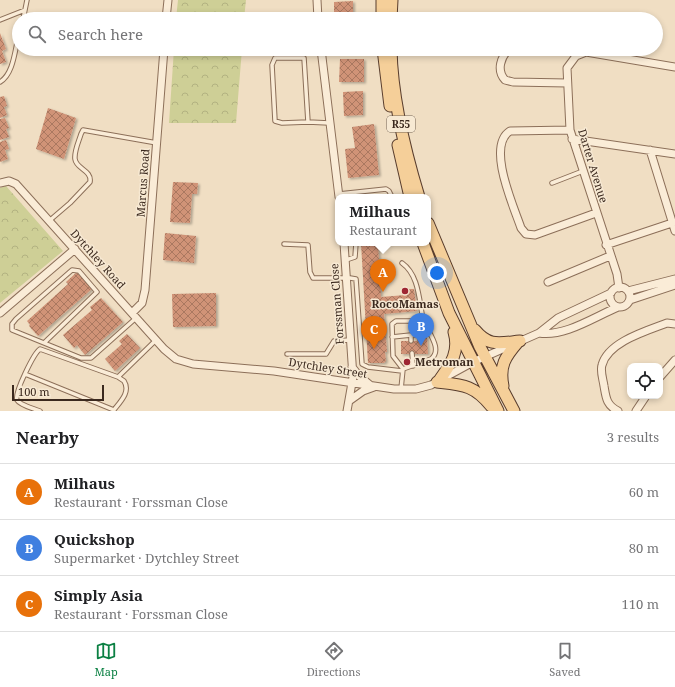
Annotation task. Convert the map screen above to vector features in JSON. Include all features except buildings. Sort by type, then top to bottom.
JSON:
[{"type":"main road","points":[[382,0],[382,12]]},
{"type":"main road","points":[[391,12],[392,0]]},
{"type":"main road","name":"R55","points":[[384,56],[389,98],[409,194]]},
{"type":"main road","name":"R55","points":[[393,56],[395,90],[402,132],[419,194]]},
{"type":"main road","points":[[431,231],[484,357],[514,411]]},
{"type":"main road","points":[[424,246],[449,313],[472,362],[498,411]]},
{"type":"main road","points":[[438,382],[452,363],[457,349],[449,313]]},
{"type":"main road","points":[[469,323],[489,342],[519,342]]},
{"type":"main road","points":[[504,394],[502,367],[507,355],[519,342]]},
{"type":"main road","points":[[438,382],[461,384],[472,388],[483,396],[495,411]]},
{"type":"street","points":[[167,12],[168,0]]},
{"type":"street","points":[[316,0],[317,12]]},
{"type":"street","name":"Marcus Road","points":[[134,316],[144,298],[163,56]]},
{"type":"street","points":[[322,56],[339,194]]},
{"type":"street","points":[[503,56],[501,63],[502,75],[505,80],[513,82],[567,83]]},
{"type":"street","name":"Darter Avenue","points":[[576,56],[567,68],[570,130],[606,245],[617,274],[619,288]]},
{"type":"street","points":[[615,56],[675,67]]},
{"type":"street","points":[[570,130],[510,131],[505,134],[502,140],[500,157],[502,170],[521,228],[526,234],[535,235],[542,233],[596,213]]},
{"type":"street","points":[[572,139],[675,154]]},
{"type":"street","points":[[606,245],[674,227],[650,150]]},
{"type":"street","name":"Dytchley Road","points":[[0,183],[9,181],[16,184],[134,316],[176,359]]},
{"type":"street","name":"Forssman Close","points":[[344,246],[352,367],[352,383],[347,411]]},
{"type":"street","points":[[0,313],[75,249]]},
{"type":"street","points":[[548,282],[610,256]]},
{"type":"street","points":[[539,333],[558,318],[612,293],[619,288],[628,291],[675,278]]},
{"type":"street","points":[[539,333],[548,334],[563,331],[618,307],[626,305],[630,300],[675,285]]},
{"type":"street","points":[[628,291],[630,300]]},
{"type":"street","points":[[612,293],[611,300],[618,307]]},
{"type":"street","points":[[618,411],[610,406],[606,399],[601,370],[606,356],[616,344],[667,323],[675,324]]},
{"type":"street","name":"Dytchley Street","points":[[176,359],[193,364],[274,371],[374,386],[416,389],[438,382],[472,362],[539,333]]},
{"type":"street","points":[[663,374],[675,360]]},
{"type":"street","points":[[352,367],[358,376],[374,386]]},
{"type":"street","points":[[349,401],[363,391],[374,386]]},
{"type":"street","points":[[636,411],[644,399]]},
{"type":"lane","points":[[20,12],[25,10],[27,0]]},
{"type":"lane","points":[[0,20],[12,15]]},
{"type":"lane","points":[[0,82],[5,79],[9,72],[13,56]]},
{"type":"lane","points":[[308,122],[304,59],[301,57],[275,58],[272,65],[275,121],[282,123],[330,123]]},
{"type":"lane","points":[[49,221],[70,203],[90,182],[88,174],[77,164],[75,159],[83,130],[157,143]]},
{"type":"lane","points":[[552,183],[582,171]]},
{"type":"lane","points":[[344,194],[386,190],[389,191],[390,194]]},
{"type":"lane","points":[[284,244],[308,245],[310,272],[313,278],[355,278],[357,282],[362,364],[368,367],[402,370],[434,357],[436,350],[424,321],[422,302],[411,272],[408,267],[402,263]]},
{"type":"lane","points":[[345,260],[354,258],[356,246]]},
{"type":"lane","points":[[45,342],[97,293],[97,291],[79,271],[70,271],[12,324],[12,330],[45,342],[81,358],[91,358],[134,316]]},
{"type":"lane","points":[[401,389],[402,370],[393,356],[391,326],[394,322],[424,321]]},
{"type":"lane","points":[[392,337],[430,334]]},
{"type":"lane","points":[[411,335],[411,341]]},
{"type":"lane","points":[[118,377],[156,340]]},
{"type":"lane","points":[[287,354],[326,354],[334,341],[350,340]]},
{"type":"lane","points":[[26,374],[113,411],[126,394],[124,381],[118,377],[43,348],[36,351],[16,393],[18,402],[40,411]]},
{"type":"lane","points":[[412,353],[413,366]]},
{"type":"green space","points":[[178,0],[246,0],[245,12],[177,12]]},
{"type":"green space","points":[[174,56],[241,56],[236,123],[169,123]]},
{"type":"green space","points":[[6,186],[63,251],[0,303],[0,188]]},
{"type":"place","name":"RocoMamas","points":[[405,291]]},
{"type":"place","name":"Milhaus","points":[[383,292]]},
{"type":"place","name":"Quickshop","points":[[421,346]]},
{"type":"place","name":"Simply Asia","points":[[374,349]]},
{"type":"place","name":"Metroman","points":[[407,362]]}]
